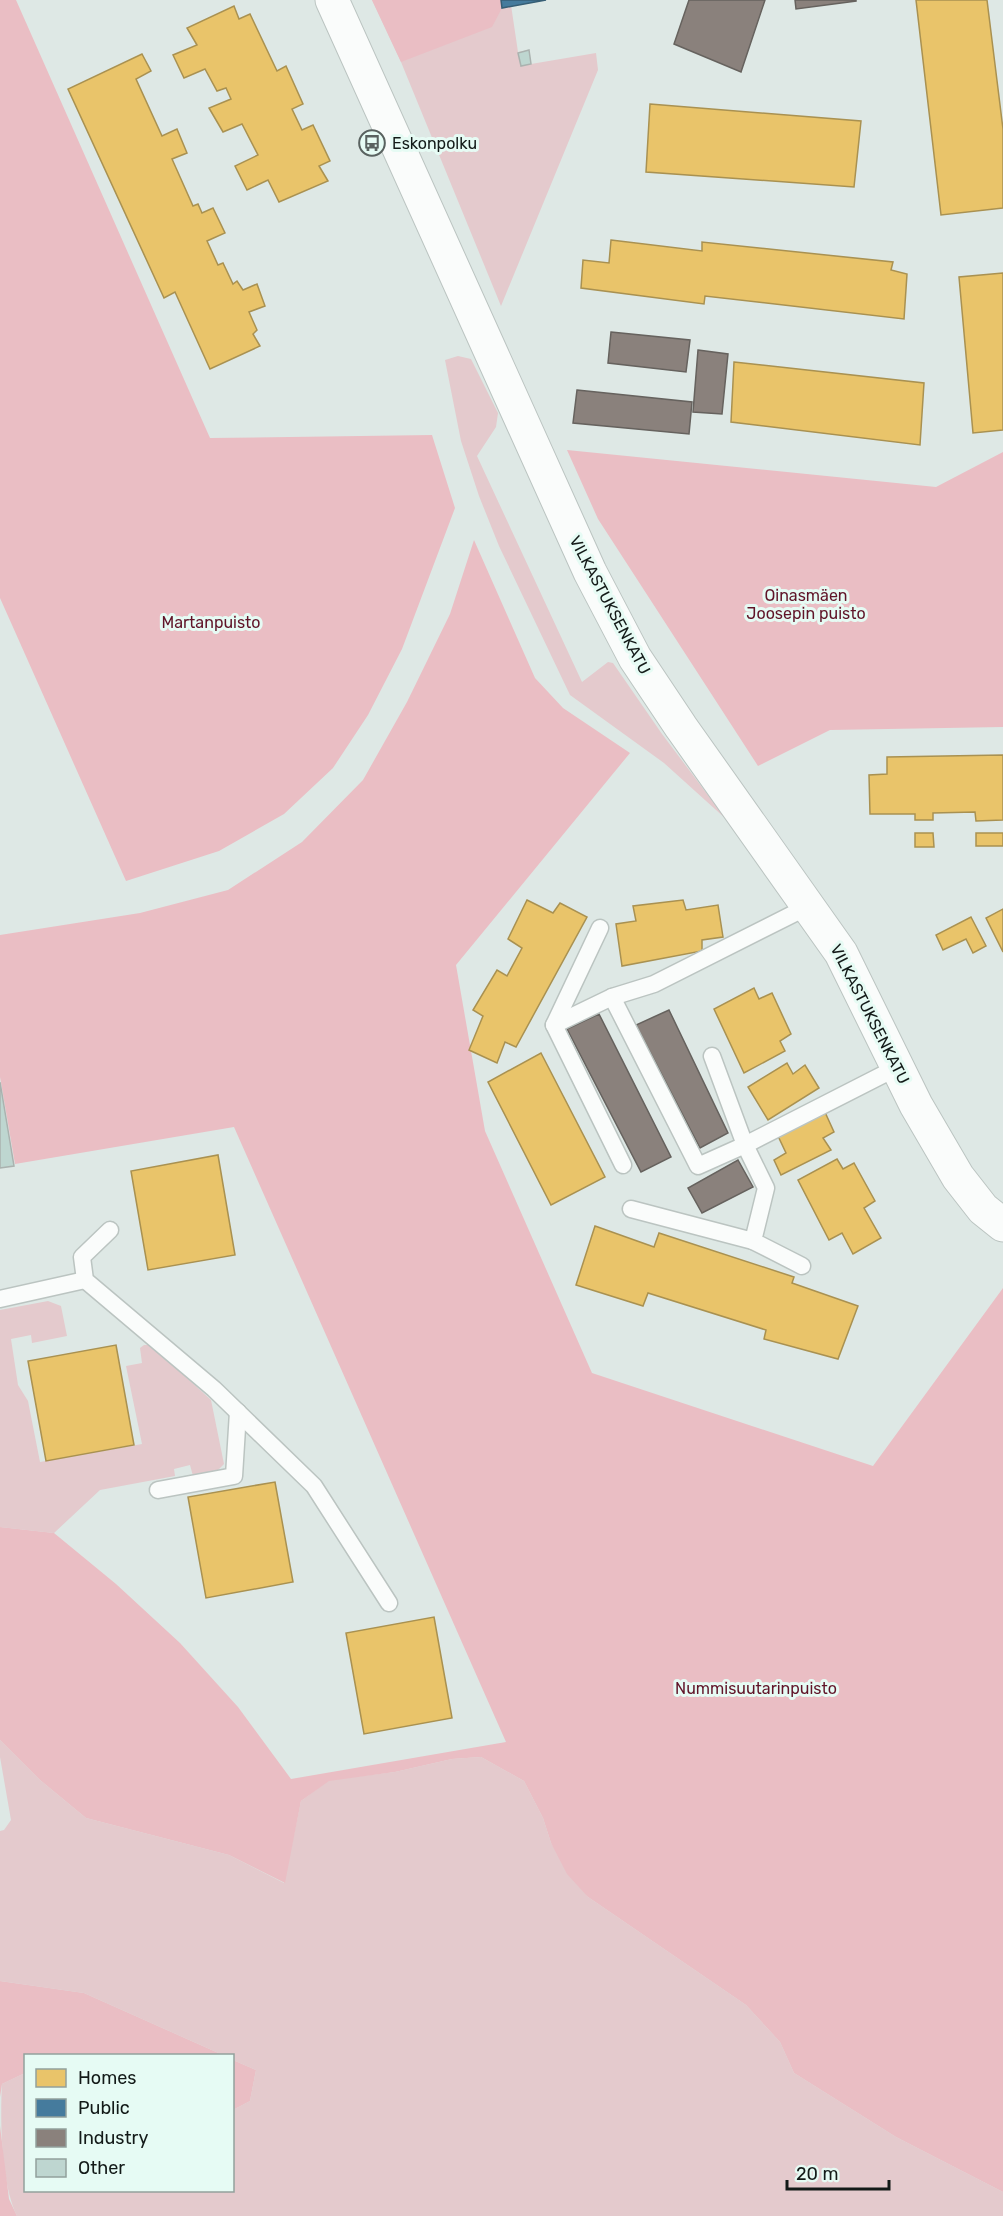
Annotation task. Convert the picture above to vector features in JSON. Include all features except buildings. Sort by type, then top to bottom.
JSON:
[{"type":"street","name":"VILKASTUKSENKATU","points":[[332,0],[590,572],[630,649],[681,727],[841,953],[898,1067],[957,1177],[983,1209],[1003,1225]]},
{"type":"lane","points":[[554,1025],[612,997],[654,984],[809,906]]},
{"type":"lane","points":[[554,1025],[600,928]]},
{"type":"lane","points":[[612,997],[698,1166],[745,1145],[898,1067]]},
{"type":"lane","points":[[554,1025],[622,1165]]},
{"type":"lane","points":[[712,1056],[745,1145],[766,1188],[753,1241]]},
{"type":"lane","points":[[631,1209],[753,1241],[802,1266]]},
{"type":"lane","points":[[110,1230],[82,1257],[85,1280],[214,1389],[314,1486],[389,1603]]},
{"type":"lane","points":[[0,1299],[85,1280]]},
{"type":"lane","points":[[158,1490],[234,1476],[238,1413]]},
{"type":"shaded area","points":[[372,0],[501,0],[502,7],[511,5],[518,52],[529,50],[531,64],[596,53],[598,70],[501,306],[401,62]]},
{"type":"shaded area","points":[[458,356],[471,359],[498,413],[496,427],[477,456],[582,682],[608,662],[613,663],[662,734],[726,819],[664,763],[570,695],[499,546],[479,496],[461,441],[445,360]]},
{"type":"shaded area","points":[[48,1301],[61,1306],[67,1336],[32,1343],[31,1335],[11,1339],[18,1385],[28,1401],[40,1462],[142,1444],[126,1366],[142,1363],[140,1348],[144,1345],[151,1345],[211,1400],[224,1464],[217,1471],[193,1476],[190,1465],[174,1469],[175,1476],[100,1490],[54,1533],[0,1527],[0,1310]]},
{"type":"shaded area","points":[[0,1740],[40,1780],[86,1818],[229,1855],[284,1883],[301,1801],[329,1780],[395,1772],[452,1759],[481,1757],[524,1781],[543,1818],[551,1843],[588,1897],[746,2005],[780,2042],[794,2073],[896,2137],[1003,2192],[1003,2216],[17,2216],[5,2169],[1,2116],[2,2084],[24,2073],[24,2192],[234,2192],[234,2109],[250,2101],[256,2070],[234,2060],[234,2054],[221,2054],[84,1993],[0,1981],[0,1831],[4,1830],[11,1820],[0,1757]]},
{"type":"green space","name":"Martanpuisto","points":[[0,0],[16,0],[210,438],[432,435],[455,508],[402,649],[368,715],[333,768],[284,814],[219,851],[126,881],[0,598]]},
{"type":"green space","points":[[372,0],[501,0],[502,8],[492,27],[401,62]]},
{"type":"green space","name":"Oinasmäen Joosepin puisto","points":[[567,450],[936,487],[1003,452],[1003,727],[830,730],[758,766],[598,519]]},
{"type":"green space","name":"Nummisuutarinpuisto","points":[[474,540],[535,678],[563,708],[630,753],[456,965],[485,1131],[592,1373],[873,1466],[1003,1288],[1003,2192],[896,2137],[794,2073],[780,2042],[746,2005],[588,1897],[567,1874],[524,1781],[481,1757],[452,1759],[395,1772],[329,1781],[301,1801],[285,1883],[229,1855],[86,1818],[40,1780],[0,1740],[0,1527],[54,1533],[116,1584],[180,1643],[238,1707],[291,1779],[506,1742],[234,1127],[15,1164],[0,1077],[0,935],[140,913],[228,890],[302,842],[363,780],[407,702],[450,614]]},
{"type":"green space","points":[[0,1981],[84,1993],[221,2054],[24,2054],[24,2073],[2,2084],[0,2097]]},
{"type":"green space","points":[[234,2060],[256,2070],[250,2101],[234,2109]]},
{"type":"green space","points":[[0,2126],[9,2199],[17,2216],[0,2216]]},
{"type":"place","name":"Eskonpolku","points":[[372,143]]}]
